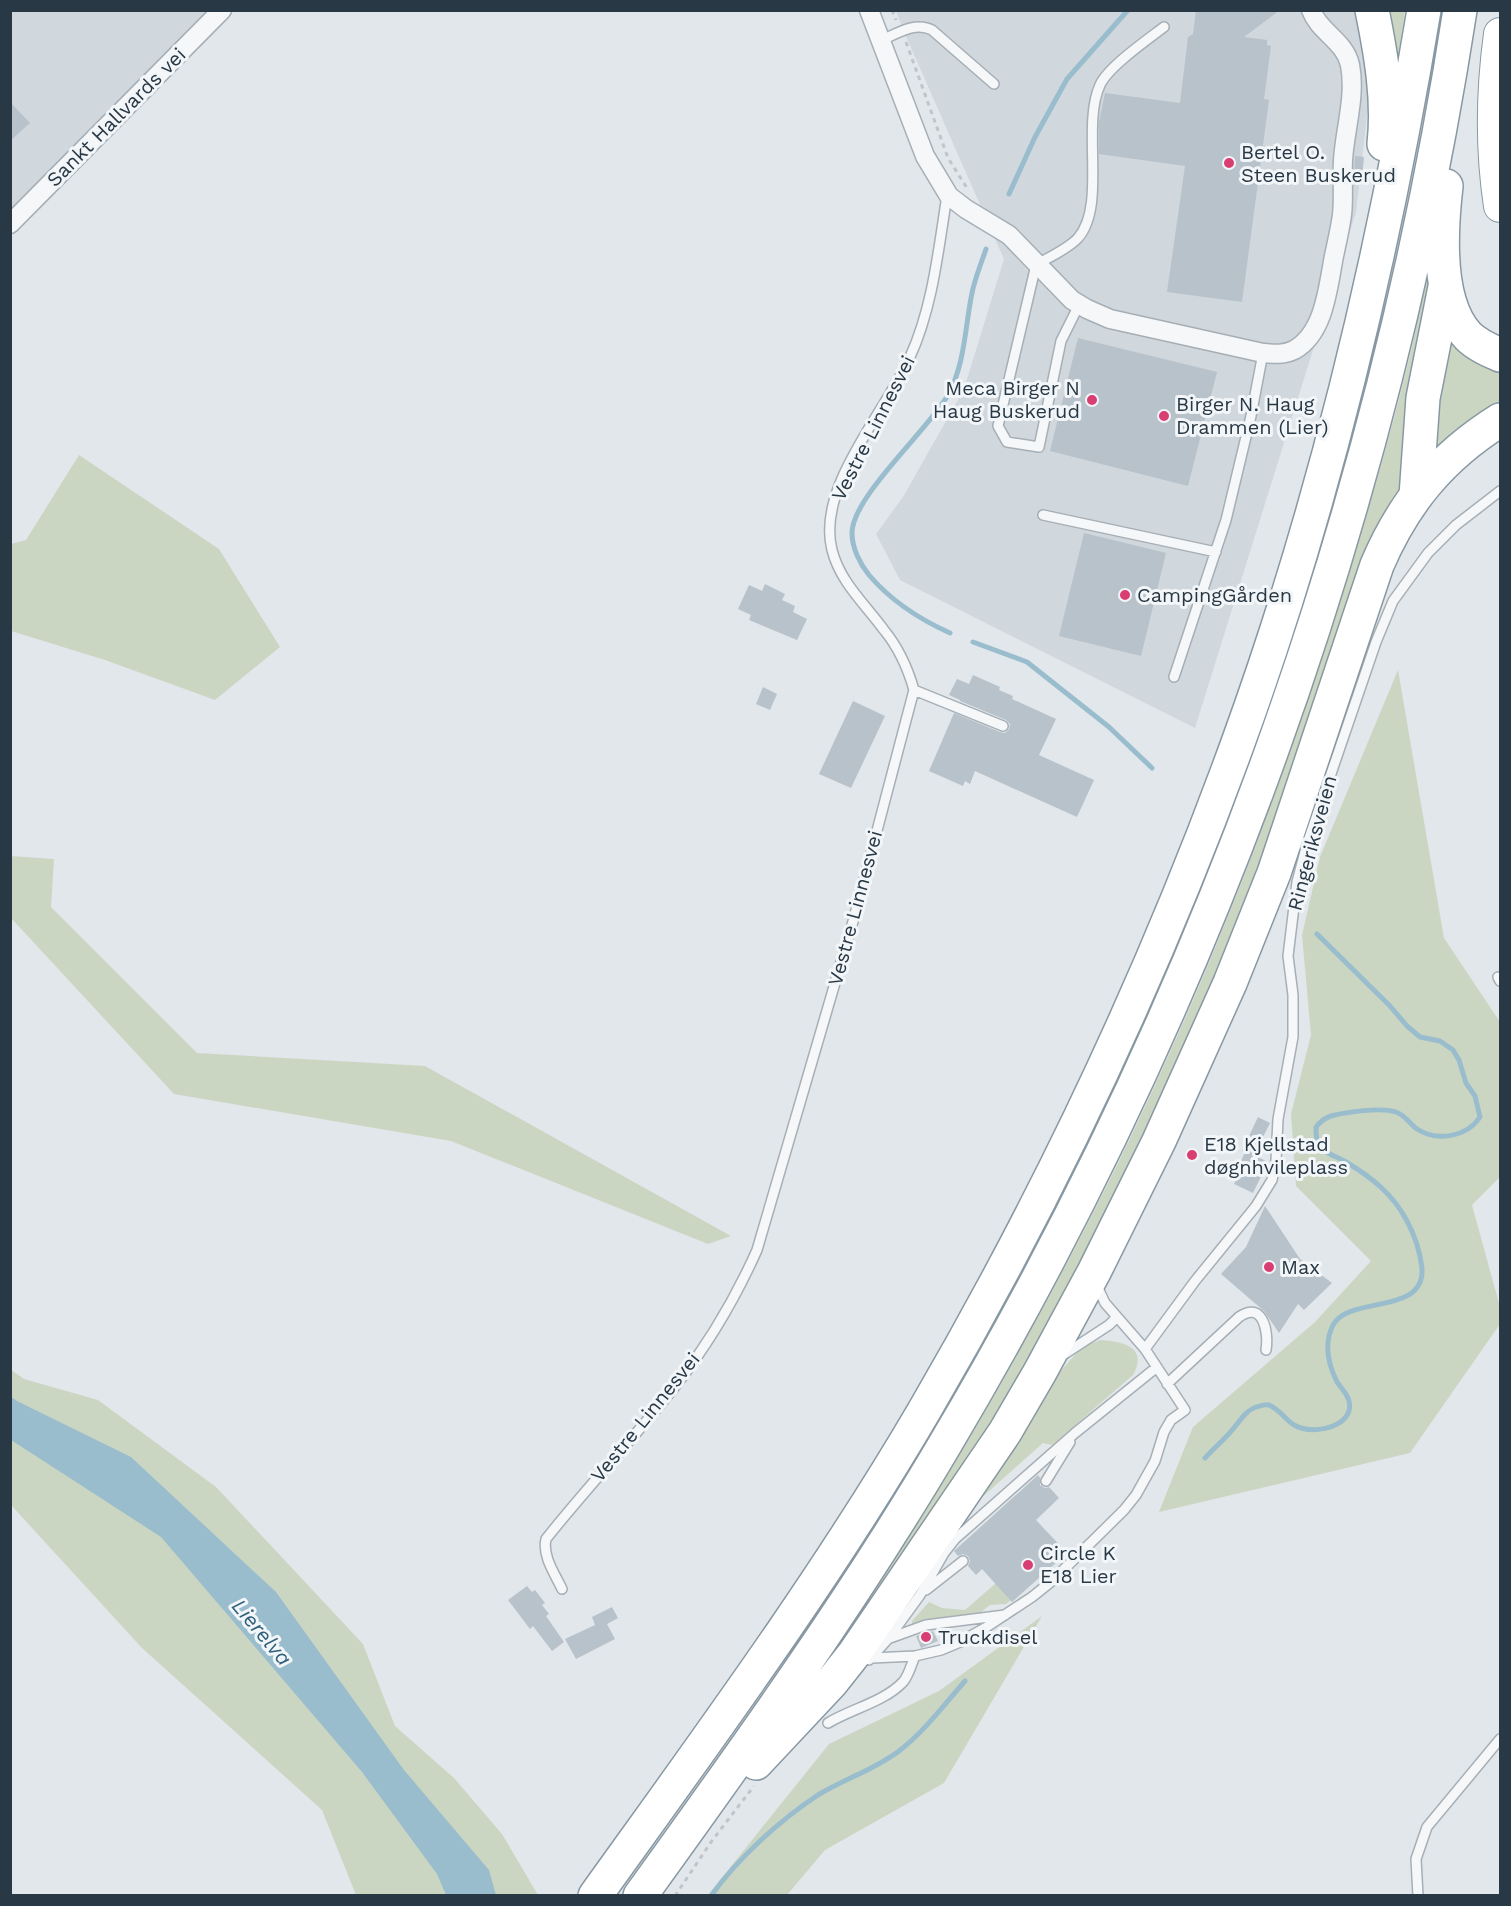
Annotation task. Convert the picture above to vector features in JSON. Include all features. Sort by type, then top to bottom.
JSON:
[{"type":"highway","points":[[1372,10],[1384,80],[1385,122],[1381,164],[1366,240],[1372,282]]},
{"type":"highway","points":[[595,1896],[802,1605],[886,1474],[994,1287],[1076,1127],[1167,925],[1240,737],[1300,555],[1372,282],[1424,10]]},
{"type":"highway","points":[[1458,20],[1463,88],[1444,201],[1442,238],[1446,284],[1453,309],[1466,334],[1486,349],[1500,355]]},
{"type":"highway","points":[[640,1896],[826,1632],[945,1446],[1068,1223],[1117,1124],[1176,994],[1262,778],[1291,698],[1342,535],[1376,415],[1409,274],[1434,158],[1458,20]]},
{"type":"highway","points":[[1500,34],[1494,89],[1493,140],[1500,206]]},
{"type":"highway","points":[[1416,496],[1422,404],[1446,284]]},
{"type":"highway","points":[[685,1833],[734,1791],[774,1744],[856,1668],[874,1625],[1005,1432],[1040,1372],[1094,1272],[1159,1141],[1230,983],[1278,861],[1377,565],[1390,535],[1416,496],[1450,457],[1500,420]]},
{"type":"street","name":"Sankt Hallvards vei","points":[[10,224],[222,10]]},
{"type":"street","points":[[869,10],[925,156],[956,201],[1009,236],[1079,305],[1119,321],[1263,353],[1287,353],[1301,345],[1312,332],[1322,311],[1342,215],[1343,159],[1351,100],[1351,73],[1348,57],[1339,44],[1316,21],[1311,10]]},
{"type":"lane","points":[[880,41],[916,26],[924,26],[932,30],[994,84]]},
{"type":"lane","points":[[1079,305],[1061,341],[1039,447],[1007,442],[998,426],[1036,265],[1078,238],[1087,222],[1094,181],[1091,158],[1095,107],[1100,84],[1112,70],[1164,27]]},
{"type":"lane","name":"Vestre Linnesvei","points":[[562,1589],[546,1555],[544,1547],[546,1539],[678,1383],[727,1310],[757,1250],[854,918],[914,690],[902,659],[886,631],[838,569],[832,549],[830,519],[835,496],[844,476],[911,356],[924,317],[946,202],[956,201]]},
{"type":"lane","points":[[1174,677],[1235,488],[1263,353]]},
{"type":"lane","name":"Ringeriksveien","points":[[1145,1349],[1195,1281],[1256,1206],[1274,1173],[1278,1119],[1293,1037],[1293,995],[1288,956],[1297,882],[1307,844],[1351,712],[1393,600],[1428,553],[1456,525],[1500,491]]},
{"type":"lane","points":[[1043,515],[1216,552]]},
{"type":"lane","points":[[914,690],[1003,726]]},
{"type":"lane","points":[[856,1668],[941,1650],[960,1642],[1008,1614],[1052,1581],[1124,1510],[1147,1478],[1164,1431],[1171,1420],[1185,1410],[1145,1349],[1100,1294],[1094,1272]]},
{"type":"lane","points":[[1167,1384],[1246,1313],[1256,1314],[1263,1321],[1267,1330],[1266,1350]]},
{"type":"lane","points":[[1040,1372],[1073,1347],[1098,1333],[1117,1317]]},
{"type":"lane","points":[[856,1668],[888,1639],[920,1595],[944,1553],[956,1539],[1075,1433],[1156,1367]]},
{"type":"lane","points":[[1046,1481],[1075,1433]]},
{"type":"lane","points":[[920,1595],[963,1560]]},
{"type":"lane","points":[[888,1639],[926,1625],[1008,1614]]},
{"type":"lane","points":[[828,1723],[893,1690],[907,1676],[915,1656]]},
{"type":"lane","points":[[1419,1896],[1416,1859],[1427,1827],[1500,1739]]},
{"type":"path","points":[[892,10],[948,158],[971,195],[956,201]]},
{"type":"path","points":[[675,1896],[711,1842],[756,1784]]},
{"type":"shaded area","points":[[11,11],[222,11],[11,230]]},
{"type":"shaded area","points":[[896,11],[1357,11],[1372,72],[1356,212],[1195,728],[900,580],[876,534],[903,497],[964,389],[1004,259]]},
{"type":"green space","points":[[1381,11],[1405,11],[1397,62]]},
{"type":"green space","points":[[1434,258],[1413,459],[1215,997],[996,1431],[836,1656],[833,1653],[949,1472],[1038,1318],[1120,1159],[1194,997],[1240,888],[1320,664],[1390,434],[1412,347],[1430,259]]},
{"type":"green space","points":[[1447,322],[1498,370],[1500,412],[1428,468]]},
{"type":"green space","points":[[79,455],[219,549],[280,647],[215,700],[105,660],[11,631],[11,544],[26,540]]},
{"type":"green space","points":[[1398,670],[1444,938],[1500,1022],[1500,1177],[1472,1205],[1500,1307],[1500,1324],[1410,1453],[1159,1512],[1193,1427],[1315,1322],[1371,1261],[1296,1186],[1291,1114],[1311,1035],[1302,935],[1320,857]]},
{"type":"green space","points":[[11,856],[54,859],[51,907],[197,1053],[425,1066],[731,1236],[708,1244],[451,1141],[174,1094],[11,918]]},
{"type":"green space","points":[[1100,1340],[1131,1347],[1138,1358],[1133,1375],[1052,1445],[1043,1443],[962,1515],[1048,1385],[1082,1347]]},
{"type":"green space","points":[[10,1369],[24,1379],[98,1400],[216,1487],[363,1644],[395,1726],[454,1778],[502,1834],[538,1895],[356,1895],[322,1810],[142,1648],[11,1505]]},
{"type":"green space","points":[[996,1583],[1011,1600],[1006,1604],[990,1605],[980,1613],[924,1621],[912,1625],[912,1621],[929,1602],[942,1608],[965,1610]]},
{"type":"green space","points":[[1042,1616],[944,1783],[825,1850],[787,1895],[708,1895],[829,1744],[939,1691]]},
{"type":"water","name":"Lierelva","points":[[10,1396],[131,1457],[276,1592],[404,1770],[489,1870],[496,1895],[446,1895],[437,1874],[362,1772],[161,1537],[11,1440]]},
{"type":"building","points":[[1196,10],[1280,10],[1244,37],[1267,40],[1267,45],[1271,46],[1264,99],[1269,100],[1242,302],[1167,292],[1185,166],[1099,154],[1099,122],[1105,93],[1180,103],[1188,37],[1193,34]]},
{"type":"building","points":[[10,102],[30,123],[10,141]]},
{"type":"building","points":[[1355,156],[1364,157],[1362,180],[1354,179]]},
{"type":"building","points":[[1078,338],[1217,372],[1188,486],[1050,451]]},
{"type":"building","points":[[1084,533],[1166,553],[1141,656],[1059,636]]},
{"type":"building","points":[[765,584],[785,594],[782,600],[795,606],[793,612],[807,619],[797,640],[749,620],[751,615],[738,609],[749,585],[762,591]]},
{"type":"building","points":[[973,675],[1000,687],[999,690],[1013,696],[1012,699],[1056,719],[1039,755],[1094,780],[1077,817],[975,771],[970,784],[965,781],[963,786],[929,771],[954,713],[1000,732],[1005,733],[1009,729],[1010,724],[1006,720],[949,695],[957,679],[969,684]]},
{"type":"building","points":[[763,687],[777,694],[770,710],[756,704]]},
{"type":"building","points":[[853,701],[885,716],[851,788],[819,774]]},
{"type":"building","points":[[1258,1117],[1270,1123],[1254,1155],[1268,1162],[1253,1193],[1234,1184],[1245,1152],[1242,1151]]},
{"type":"building","name":"Max","points":[[1265,1206],[1300,1259],[1332,1283],[1304,1310],[1298,1304],[1279,1333],[1264,1311],[1221,1274],[1246,1247]]},
{"type":"building","points":[[1038,1475],[1040,1485],[1045,1488],[1049,1487],[1059,1498],[1036,1520],[1067,1553],[1012,1602],[982,1569],[976,1575],[968,1566],[970,1561],[968,1556],[963,1554],[958,1556],[954,1551]]},
{"type":"building","points":[[527,1586],[532,1592],[535,1590],[545,1603],[542,1605],[549,1614],[546,1616],[564,1642],[552,1651],[533,1626],[530,1629],[508,1600]]},
{"type":"building","points":[[612,1607],[618,1618],[607,1624],[615,1639],[576,1659],[565,1639],[595,1625],[592,1617]]},
{"type":"building","name":"Truckdisel","points":[[933,1631],[938,1641],[921,1648],[916,1636]]},
{"type":"waterway","points":[[1009,194],[1035,137],[1067,79],[1128,10]]},
{"type":"waterway","points":[[950,633],[906,608],[878,584],[860,561],[853,544],[852,533],[855,518],[864,501],[938,410],[954,383],[961,358],[973,287],[986,249]]},
{"type":"waterway","points":[[973,642],[1027,662],[1109,727],[1152,768]]},
{"type":"waterway","points":[[1205,1458],[1246,1413],[1261,1406],[1273,1407],[1294,1425],[1306,1429],[1325,1428],[1342,1421],[1346,1417],[1350,1404],[1337,1382],[1329,1361],[1328,1346],[1333,1325],[1342,1316],[1354,1310],[1399,1299],[1412,1293],[1420,1283],[1422,1268],[1418,1250],[1401,1211],[1373,1180],[1324,1150],[1317,1141],[1316,1127],[1322,1120],[1331,1116],[1382,1110],[1399,1113],[1417,1129],[1442,1136],[1460,1133],[1480,1117],[1475,1096],[1466,1083],[1459,1060],[1453,1050],[1440,1041],[1420,1037],[1407,1026],[1390,1006],[1317,934]]},
{"type":"waterway","points":[[711,1896],[746,1854],[789,1816],[818,1795],[879,1764],[908,1744],[934,1718],[965,1681]]},
{"type":"place","name":"Bertel O. Steen Buskerud","points":[[1229,163]]},
{"type":"place","name":"Meca Birger N Haug Buskerud","points":[[1092,400]]},
{"type":"place","name":"Birger N. Haug Drammen (Lier)","points":[[1164,416]]},
{"type":"place","name":"CampingGården","points":[[1125,595]]},
{"type":"place","name":"E18 Kjellstad døgnhvileplass","points":[[1192,1155]]},
{"type":"place","name":"Max","points":[[1269,1267]]},
{"type":"place","name":"Circle K E18 Lier","points":[[1028,1565]]},
{"type":"place","name":"Truckdisel","points":[[926,1637]]}]
